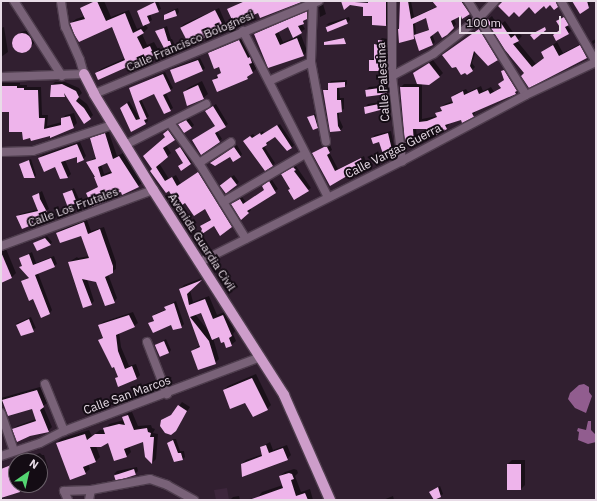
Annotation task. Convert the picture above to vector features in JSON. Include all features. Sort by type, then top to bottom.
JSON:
[{"type":"main road","name":"Avenida Guardia Civil","points":[[84,74],[112,125],[284,395],[330,500]]},
{"type":"street","points":[[14,1],[62,76]]},
{"type":"street","points":[[1,77],[62,76],[84,74],[80,60],[66,27],[61,1]]},
{"type":"street","name":"Calle Palestina","points":[[392,1],[392,76],[402,161]]},
{"type":"street","points":[[468,1],[526,95]]},
{"type":"street","points":[[392,76],[434,54],[478,19],[496,1]]},
{"type":"street","points":[[561,1],[596,62]]},
{"type":"street","points":[[315,2],[311,62],[326,142]]},
{"type":"street","name":"Calle Francisco Bolognesi","points":[[94,94],[315,2]]},
{"type":"street","points":[[243,31],[328,197]]},
{"type":"street","points":[[269,81],[311,62]]},
{"type":"street","name":"Calle Vargas Guerra","points":[[200,262],[402,161],[526,95],[596,62]]},
{"type":"street","points":[[125,145],[206,104]]},
{"type":"street","points":[[170,123],[199,163],[246,239]]},
{"type":"street","points":[[1,152],[33,151],[112,125]]},
{"type":"street","points":[[199,163],[230,142]]},
{"type":"street","points":[[223,202],[305,154]]},
{"type":"street","name":"Calle Los Frutales","points":[[1,246],[153,190]]},
{"type":"street","points":[[147,342],[167,394]]},
{"type":"street","name":"Calle San Marcos","points":[[1,456],[40,443],[64,431],[167,394],[261,357]]},
{"type":"street","points":[[45,384],[64,431]]},
{"type":"street","points":[[1,413],[14,451]]},
{"type":"street","points":[[68,500],[64,491],[92,490],[150,479],[167,485],[194,500]]},
{"type":"street","points":[[89,500],[92,490]]},
{"type":"shaded area","points":[[584,384],[589,387],[589,392],[592,396],[586,413],[575,408],[568,399],[570,393],[579,385]]},
{"type":"shaded area","points":[[588,421],[591,421],[591,430],[596,435],[596,442],[588,444],[578,440],[579,432],[577,431],[578,428],[586,430]]},
{"type":"shaded area","points":[[227,488],[229,500],[216,500],[214,490]]},
{"type":"building","points":[[97,1],[106,21],[125,13],[133,33],[141,29],[144,33],[137,37],[143,49],[150,46],[154,55],[98,80],[95,73],[125,60],[112,27],[79,42],[74,34],[70,23],[85,19],[80,8]]},
{"type":"building","points":[[245,1],[304,1],[260,18],[258,13],[234,24],[227,9]]},
{"type":"building","points":[[341,1],[368,3],[368,1],[386,1],[386,26],[372,25],[372,16],[363,16],[363,7],[350,5],[344,10]]},
{"type":"building","points":[[400,1],[408,1],[411,19],[437,7],[432,1],[461,1],[470,14],[462,19],[461,16],[451,21],[454,28],[447,35],[442,38],[438,31],[430,37],[433,45],[419,51],[414,35],[429,30],[426,18],[413,24],[414,39],[399,43],[398,29]]},
{"type":"building","points":[[503,1],[556,1],[558,7],[554,10],[550,5],[546,9],[544,6],[535,14],[529,7],[519,17],[514,12],[509,17],[498,6]]},
{"type":"building","points":[[572,1],[587,1],[589,8],[580,14]]},
{"type":"building","points":[[155,2],[159,12],[147,16],[150,23],[143,26],[137,11]]},
{"type":"building","points":[[175,10],[177,16],[164,20],[164,15]]},
{"type":"building","points":[[215,10],[224,28],[189,46],[180,28]]},
{"type":"building","points":[[307,11],[307,19],[303,21],[304,24],[298,26],[302,33],[293,38],[288,27],[275,34],[280,45],[297,38],[304,56],[268,68],[254,34]]},
{"type":"building","points":[[564,17],[569,25],[565,27],[569,34],[556,41],[553,35],[561,29],[556,21]]},
{"type":"building","points":[[346,19],[348,24],[327,32],[326,27]]},
{"type":"building","points":[[488,19],[494,28],[501,23],[511,38],[515,35],[519,41],[513,44],[532,67],[544,58],[541,52],[553,45],[559,56],[580,45],[587,58],[529,88],[521,76],[524,73],[505,50],[486,20]]},
{"type":"building","points":[[545,27],[546,30],[534,40],[530,35]]},
{"type":"building","points":[[164,28],[168,41],[170,41],[173,49],[166,52],[155,31]]},
{"type":"building","points":[[479,29],[498,60],[488,66],[474,51],[470,66],[473,71],[467,75],[465,73],[461,75],[456,67],[452,68],[442,55]]},
{"type":"building","points":[[22,33],[29,36],[32,43],[29,50],[22,53],[15,50],[12,43],[15,36]]},
{"type":"building","points":[[344,38],[346,44],[324,45],[324,42]]},
{"type":"building","points":[[239,40],[248,58],[250,57],[252,63],[249,64],[253,73],[247,77],[248,79],[217,92],[212,80],[218,78],[217,75],[221,73],[219,67],[214,69],[208,53]]},
{"type":"building","points":[[378,40],[386,41],[385,71],[369,71],[369,60],[374,60],[374,44],[378,45]]},
{"type":"building","points":[[198,60],[203,71],[175,83],[170,70]]},
{"type":"building","points":[[429,63],[440,77],[429,85],[417,84],[413,73]]},
{"type":"building","points":[[504,70],[517,91],[515,92],[516,94],[472,113],[474,117],[462,123],[461,120],[445,125],[447,129],[435,136],[435,134],[429,136],[426,129],[413,129],[414,143],[405,143],[400,87],[419,87],[419,122],[427,121],[437,117],[435,113],[442,111],[440,107],[453,103],[451,97],[463,91],[464,95],[477,89],[479,94],[488,90],[490,94],[501,88],[498,84],[504,80],[501,71]]},
{"type":"building","points":[[163,74],[171,91],[163,95],[171,111],[164,114],[154,94],[139,101],[147,119],[144,120],[146,124],[131,132],[120,108],[127,103],[136,120],[140,119],[129,88]]},
{"type":"building","points":[[345,82],[345,87],[337,88],[337,100],[341,100],[342,112],[337,113],[338,126],[341,131],[330,132],[323,90],[328,90],[328,83]]},
{"type":"building","points":[[62,84],[76,91],[79,97],[76,101],[84,108],[91,119],[84,124],[64,93],[65,97],[50,97],[51,85]]},
{"type":"building","points":[[198,85],[204,99],[187,106],[183,92]]},
{"type":"building","points":[[1,86],[17,86],[17,88],[24,88],[24,90],[38,90],[39,118],[45,118],[44,129],[61,125],[61,118],[70,116],[74,128],[50,138],[50,136],[31,141],[30,138],[23,140],[22,132],[9,132],[9,112],[1,112]]},
{"type":"building","points":[[386,87],[387,94],[366,97],[365,90]]},
{"type":"building","points":[[384,103],[384,109],[365,114],[364,107]]},
{"type":"building","points":[[213,106],[226,127],[215,133],[220,142],[201,155],[192,140],[215,126],[205,111]]},
{"type":"building","points":[[314,115],[318,128],[313,130],[307,117]]},
{"type":"building","points":[[186,120],[192,128],[184,133],[178,124]]},
{"type":"building","points":[[277,125],[292,148],[287,151],[275,137],[266,143],[267,145],[262,148],[273,166],[265,171],[243,141],[250,136],[252,138],[260,133],[261,135]]},
{"type":"building","points":[[168,130],[175,140],[163,148],[168,157],[156,167],[165,181],[172,177],[177,186],[198,172],[232,227],[220,236],[214,226],[199,236],[202,229],[200,226],[211,220],[205,209],[194,216],[185,203],[178,208],[169,191],[166,193],[150,171],[152,169],[143,156],[165,137],[163,134]]},
{"type":"building","points":[[105,133],[113,159],[119,156],[139,187],[122,195],[121,192],[107,197],[109,200],[92,207],[86,193],[98,187],[95,177],[86,162],[96,159],[90,138]],"holes":[[[107,163],[112,173],[101,177],[98,167]]]},
{"type":"building","points":[[388,133],[393,154],[384,157],[379,142],[373,144],[371,138]]},
{"type":"building","points":[[77,144],[84,160],[77,163],[77,157],[61,162],[68,178],[60,179],[55,167],[44,172],[38,158]]},
{"type":"building","points":[[180,147],[191,164],[181,171],[178,166],[183,163],[175,150]]},
{"type":"building","points":[[234,147],[241,157],[233,162],[230,157],[215,166],[210,163]]},
{"type":"building","points":[[327,147],[330,153],[327,155],[335,171],[361,158],[364,166],[330,186],[312,153]]},
{"type":"building","points":[[29,160],[35,178],[24,178],[19,164]]},
{"type":"building","points":[[293,167],[296,170],[294,171],[309,191],[294,200],[288,190],[290,189],[281,174]]},
{"type":"building","points":[[231,177],[237,185],[226,193],[220,185]]},
{"type":"building","points":[[269,181],[276,193],[247,211],[249,213],[241,220],[231,204],[240,199],[243,204],[264,190],[262,186]]},
{"type":"building","points":[[72,190],[77,203],[68,207],[63,194]]},
{"type":"building","points":[[39,193],[40,199],[47,212],[38,217],[41,223],[33,227],[32,225],[22,229],[16,216],[38,211],[32,196]]},
{"type":"building","points":[[84,222],[88,234],[100,229],[113,266],[113,273],[105,277],[115,303],[105,306],[96,282],[82,279],[92,305],[83,308],[68,262],[89,258],[81,236],[60,243],[56,233]]},
{"type":"building","points":[[45,238],[51,245],[37,251],[33,243]]},
{"type":"building","points":[[1,252],[12,278],[1,283]]},
{"type":"building","points":[[29,254],[33,265],[51,258],[55,267],[35,275],[50,314],[41,318],[33,299],[29,301],[21,281],[29,278],[19,267],[22,266],[19,258]]},
{"type":"building","points":[[202,280],[187,294],[189,305],[205,299],[213,319],[223,315],[232,336],[229,338],[232,346],[226,348],[224,342],[221,343],[219,337],[212,340],[201,313],[190,317],[209,341],[216,364],[198,370],[191,351],[200,347],[179,289]]},
{"type":"building","points":[[174,303],[182,328],[173,330],[171,325],[153,333],[148,323],[154,321],[152,316],[166,310],[164,307]]},
{"type":"building","points":[[129,315],[135,327],[116,335],[118,351],[125,369],[132,366],[137,379],[118,387],[115,378],[118,377],[114,367],[112,368],[98,340],[103,338],[98,325]]},
{"type":"building","points":[[29,319],[34,332],[21,336],[16,325]]},
{"type":"building","points":[[164,341],[169,353],[160,357],[155,345]]},
{"type":"building","points":[[252,378],[268,410],[253,417],[245,403],[230,409],[223,390]]},
{"type":"building","points":[[37,390],[44,407],[40,410],[49,432],[30,436],[17,442],[12,429],[36,421],[32,409],[8,416],[2,400]]},
{"type":"building","points":[[178,405],[187,411],[176,431],[171,435],[165,433],[160,426],[161,420],[171,415]]},
{"type":"building","points":[[128,415],[134,430],[147,428],[148,432],[151,433],[150,437],[154,437],[152,464],[145,457],[143,442],[124,449],[127,457],[114,461],[108,443],[101,447],[90,447],[96,462],[83,467],[86,474],[70,480],[56,443],[85,434],[87,440],[95,434],[105,434],[103,428],[119,424],[125,425],[122,417]]},
{"type":"building","points":[[173,440],[178,453],[181,453],[183,460],[174,462],[167,443]]},
{"type":"building","points":[[266,445],[269,453],[283,448],[288,460],[242,477],[241,464],[262,456],[260,447]]},
{"type":"building","points":[[507,464],[521,464],[521,490],[507,490]]},
{"type":"building","points":[[8,466],[8,493],[17,493],[1,498],[1,469]]},
{"type":"building","points":[[134,469],[136,475],[116,481],[114,475]]},
{"type":"building","points":[[289,473],[292,474],[294,479],[291,480],[296,496],[305,493],[308,500],[249,500],[283,488],[279,476]]},
{"type":"building","points":[[438,487],[441,497],[434,500],[429,492]]}]
